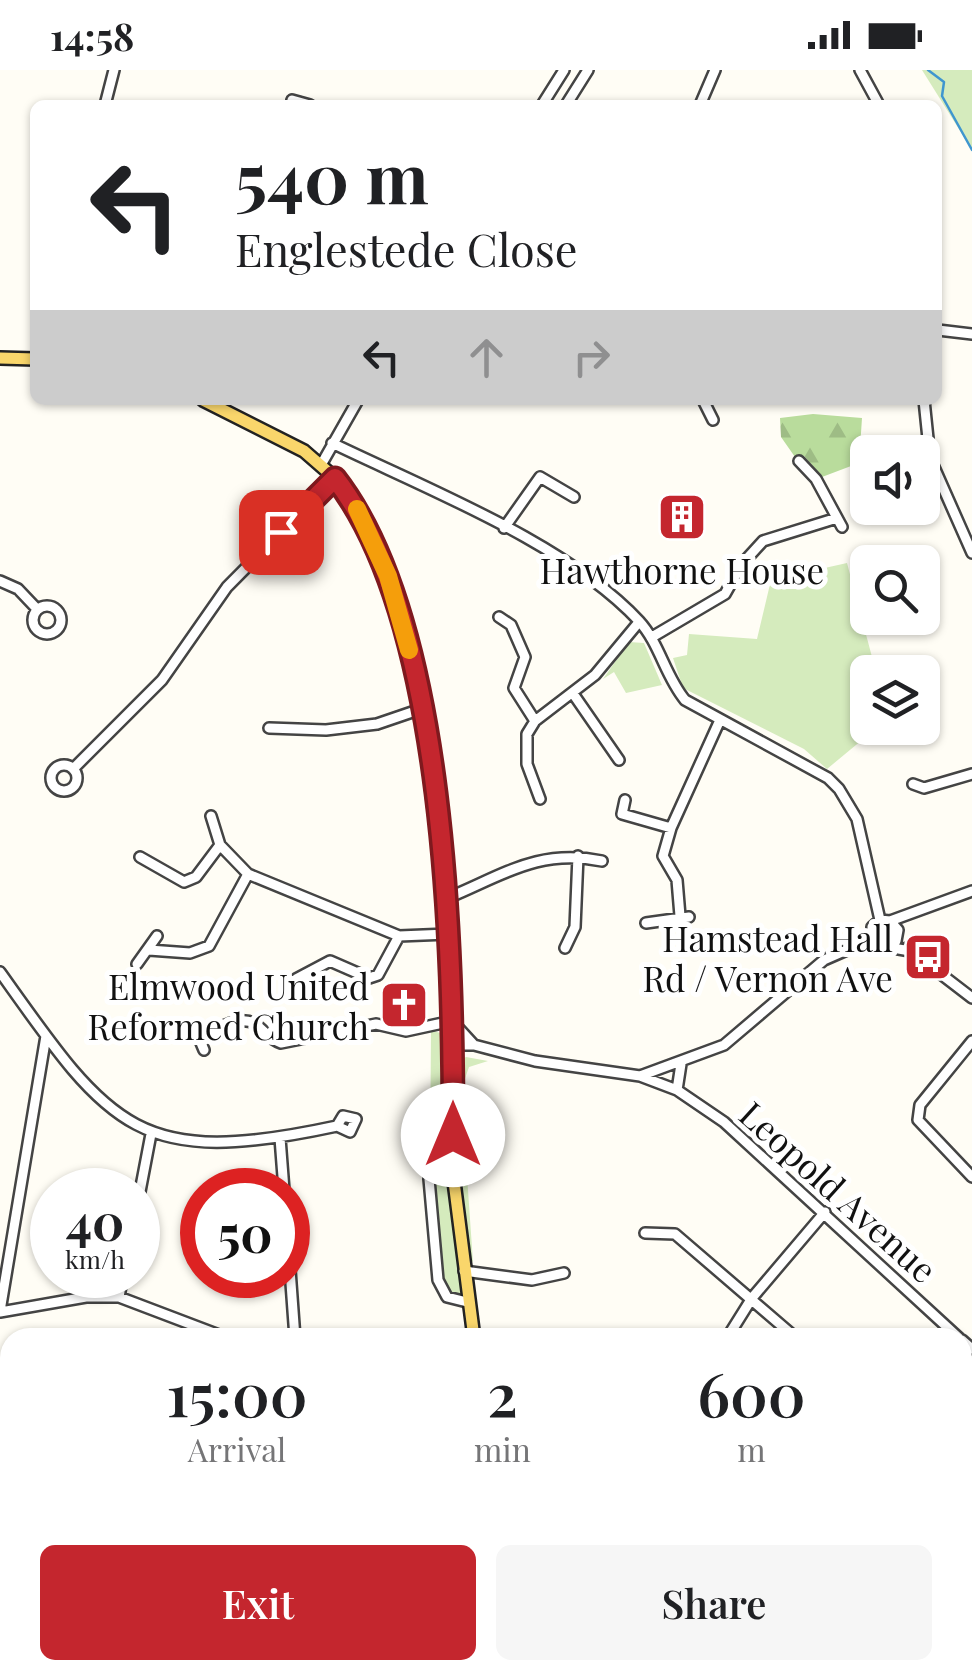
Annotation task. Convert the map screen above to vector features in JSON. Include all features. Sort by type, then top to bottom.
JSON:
[{"type":"main road","points":[[0,358],[30,359]]},
{"type":"main road","points":[[213,405],[304,450],[322,465],[369,529],[388,576],[421,709],[445,898],[452,1021],[452,1166],[472,1328]]},
{"type":"street","points":[[106,100],[114,70]]},
{"type":"street","points":[[545,100],[564,70]]},
{"type":"street","points":[[569,100],[588,70]]},
{"type":"street","points":[[702,100],[714,70]]},
{"type":"street","points":[[860,70],[876,100]]},
{"type":"street","points":[[942,330],[972,334]]},
{"type":"street","points":[[322,465],[355,405]]},
{"type":"street","points":[[710,405],[713,420]]},
{"type":"street","points":[[925,405],[930,458],[972,553]]},
{"type":"street","points":[[332,442],[504,528],[586,576],[652,637],[677,690],[720,720],[828,778],[857,819],[894,941]]},
{"type":"street","points":[[652,637],[725,594],[742,564],[763,541],[840,523],[816,479],[799,462]]},
{"type":"street","points":[[504,528],[540,477],[574,497]]},
{"type":"street","points":[[73,770],[162,680],[227,587],[335,478]]},
{"type":"street","points":[[0,581],[18,589],[38,609]]},
{"type":"street","points":[[499,617],[511,625],[524,657],[514,688],[535,721]]},
{"type":"street","points":[[540,799],[525,748],[535,721],[574,694],[640,622]]},
{"type":"street","points":[[574,694],[618,753]]},
{"type":"street","points":[[268,728],[326,730],[377,724],[421,709]]},
{"type":"street","points":[[283,713],[284,728]]},
{"type":"street","points":[[646,923],[685,916],[677,880],[663,856],[671,828],[720,720]]},
{"type":"street","points":[[913,784],[924,788],[972,774]]},
{"type":"street","points":[[522,793],[534,786]]},
{"type":"street","points":[[625,800],[622,814],[671,828]]},
{"type":"street","points":[[212,816],[220,845],[248,874],[399,936],[448,934]]},
{"type":"street","points":[[140,857],[184,882],[196,876],[220,845]]},
{"type":"street","points":[[445,898],[504,870],[567,854],[602,861]]},
{"type":"street","points":[[565,948],[575,927],[578,856]]},
{"type":"street","points":[[149,950],[190,953],[209,946],[248,874]]},
{"type":"street","points":[[872,939],[872,927],[885,920],[911,916],[972,891]]},
{"type":"street","points":[[894,941],[911,916]]},
{"type":"street","points":[[136,964],[157,936]]},
{"type":"street","points":[[299,984],[296,979],[330,961],[369,978],[378,975],[399,936]]},
{"type":"street","points":[[452,1045],[474,1045],[535,1061],[640,1076],[682,1064],[724,1045],[838,950],[872,939],[894,941],[910,950],[972,998]]},
{"type":"street","points":[[0,972],[88,1088],[122,1118],[151,1134],[183,1142],[225,1145],[337,1126]]},
{"type":"street","points":[[201,1036],[240,1020],[252,1022],[269,1039],[281,1043],[376,1024],[406,1031],[452,1021],[474,1045]]},
{"type":"street","points":[[194,1026],[204,1050]]},
{"type":"street","points":[[46,1036],[0,1312],[86,1298]]},
{"type":"street","points":[[972,1041],[920,1105],[918,1120],[972,1176]]},
{"type":"street","points":[[678,1090],[682,1064]]},
{"type":"street","name":"Leopold Avenue","points":[[640,1076],[678,1090],[762,1153],[949,1328]]},
{"type":"street","points":[[144,1168],[151,1134]]},
{"type":"street","points":[[280,1138],[282,1168]]},
{"type":"street","points":[[452,1166],[434,1170],[429,1179],[438,1280],[447,1296],[467,1302]]},
{"type":"street","points":[[734,1328],[752,1298],[825,1212]]},
{"type":"street","points":[[644,1233],[675,1234],[785,1328]]},
{"type":"street","points":[[464,1272],[532,1280],[564,1274]]},
{"type":"street","points":[[122,1298],[200,1328]]},
{"type":"street","points":[[292,1298],[294,1328]]},
{"type":"green space","points":[[922,70],[972,70],[972,150],[942,100]]},
{"type":"green space","points":[[813,414],[862,418],[861,435],[850,435],[850,466],[822,477],[804,456],[795,457],[781,437],[780,418]]},
{"type":"green space","points":[[847,563],[850,635],[866,635],[871,655],[850,655],[850,745],[856,745],[827,769],[804,749],[683,688],[673,658],[687,655],[689,634],[757,639],[771,580]]},
{"type":"green space","points":[[629,642],[644,643],[662,685],[626,693],[614,672],[603,679]]},
{"type":"green space","points":[[431,1030],[446,1035],[448,1158],[430,1166]]},
{"type":"green space","points":[[466,1057],[488,1061],[469,1067],[461,1090],[473,1262],[467,1256],[456,1155],[459,1061]]},
{"type":"green space","points":[[449,1172],[461,1297],[443,1290],[433,1178]]},
{"type":"waterway","points":[[928,70],[944,82],[942,96],[972,150]]},
{"type":"slow traffic","points":[[357,509],[388,576],[409,650]]},
{"type":"place","name":"Hawthorne House","points":[[682,517]]},
{"type":"place","name":"Hamstead Hall Rd / Vernon Ave","points":[[928,957]]},
{"type":"place","name":"Elmwood United Reformed Church","points":[[404,1005]]},
{"type":"route","points":[[281,532],[335,478],[369,529],[406,634],[423,718],[445,898],[453,1135]]}]
